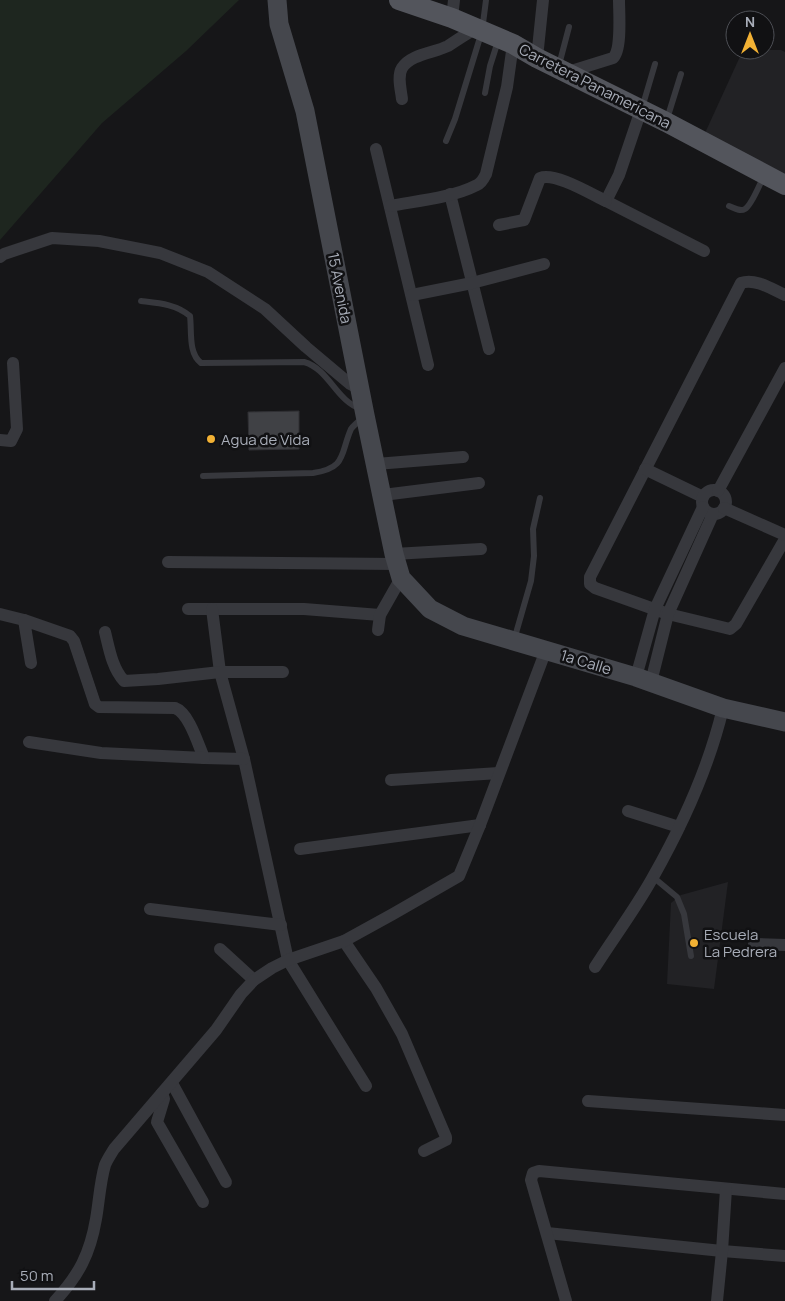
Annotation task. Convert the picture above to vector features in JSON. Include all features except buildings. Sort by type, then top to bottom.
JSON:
[{"type":"main road","name":"Carretera Panamericana","points":[[408,1],[448,10],[492,35],[666,122],[785,185]]},
{"type":"street","name":"15 Avenida","points":[[277,0],[279,24],[305,111],[397,565]]},
{"type":"street","points":[[537,58],[543,0]]},
{"type":"street","points":[[562,70],[616,56],[619,0]]},
{"type":"street","points":[[390,206],[450,194],[478,185],[486,174],[507,87],[492,35],[446,46],[413,59],[401,70],[402,99]]},
{"type":"street","points":[[606,201],[619,175],[641,110]]},
{"type":"street","points":[[376,149],[428,365]]},
{"type":"street","points":[[499,225],[524,220],[540,178],[545,176],[556,178],[606,201],[704,251]]},
{"type":"street","points":[[450,194],[489,348]]},
{"type":"street","points":[[0,257],[52,238],[100,241],[160,253],[208,272],[265,309],[350,384],[360,389]]},
{"type":"street","points":[[412,295],[472,283],[544,264]]},
{"type":"street","points":[[785,295],[755,282],[747,281],[741,283],[590,577],[590,584],[594,588],[655,610],[730,629],[736,624],[785,539]]},
{"type":"street","points":[[0,440],[11,441],[17,429],[13,363]]},
{"type":"street","points":[[718,491],[785,368]]},
{"type":"street","points":[[376,464],[463,457]]},
{"type":"street","points":[[645,469],[711,507],[785,535]]},
{"type":"street","points":[[383,495],[479,483]]},
{"type":"street","points":[[644,680],[655,610],[711,507],[726,500],[718,491],[711,490],[711,507],[644,680]]},
{"type":"street","points":[[168,562],[397,565],[481,549]]},
{"type":"street","points":[[378,630],[380,615],[397,565]]},
{"type":"street","name":"1a Calle","points":[[397,565],[430,609],[463,626],[644,680],[723,708],[785,722]]},
{"type":"street","points":[[188,608],[304,610],[380,615]]},
{"type":"street","points":[[212,609],[220,672],[244,759],[288,960],[366,1086]]},
{"type":"street","points":[[0,614],[70,636],[74,641],[95,704],[99,708],[175,708],[181,710],[204,758]]},
{"type":"street","points":[[24,620],[31,663]]},
{"type":"street","points":[[105,632],[112,660],[124,681],[158,680],[220,672],[283,672]]},
{"type":"street","points":[[55,1301],[81,1269],[96,1222],[105,1165],[114,1148],[172,1083],[254,980],[288,960],[344,941],[455,879],[462,870],[546,650]]},
{"type":"street","points":[[595,967],[653,877],[679,827],[716,738],[723,708]]},
{"type":"street","points":[[29,742],[101,753],[244,759]]},
{"type":"street","points":[[391,780],[499,773]]},
{"type":"street","points":[[628,811],[679,827]]},
{"type":"street","points":[[300,849],[480,825]]},
{"type":"street","points":[[150,909],[280,924]]},
{"type":"street","points":[[344,941],[376,988],[402,1034],[444,1133],[446,1140],[424,1151]]},
{"type":"street","points":[[754,944],[785,945]]},
{"type":"street","points":[[220,949],[254,980]]},
{"type":"street","points":[[172,1083],[226,1182]]},
{"type":"street","points":[[162,1093],[164,1099],[157,1122],[203,1202]]},
{"type":"street","points":[[588,1101],[785,1115]]},
{"type":"street","points":[[566,1301],[531,1180],[533,1173],[539,1171],[726,1190],[785,1194]]},
{"type":"street","points":[[716,1301],[722,1252],[726,1190]]},
{"type":"street","points":[[547,1233],[722,1252],[785,1256]]},
{"type":"lane","points":[[485,92],[490,66],[492,35],[486,0]]},
{"type":"lane","points":[[562,70],[569,27]]},
{"type":"lane","points":[[446,141],[492,35]]},
{"type":"lane","points":[[641,110],[655,64]]},
{"type":"lane","points":[[666,122],[680,74]]},
{"type":"lane","points":[[729,206],[740,210],[745,209],[765,174]]},
{"type":"lane","points":[[141,301],[170,306],[182,310],[190,316],[193,352],[196,359],[201,363],[304,362],[312,364],[349,403],[365,413],[352,428],[340,461],[327,471],[203,476]]},
{"type":"lane","points":[[514,641],[531,581],[534,556],[533,529],[540,498]]},
{"type":"lane","points":[[653,877],[677,897],[684,914],[691,956]]},
{"type":"shaded area","points":[[0,0],[239,0],[186,51],[102,123],[0,240]]},
{"type":"shaded area","points":[[775,50],[785,52],[785,176],[705,133],[738,60],[775,60]]},
{"type":"shaded area","name":"Escuela La Pedrera","points":[[728,882],[714,989],[667,984],[671,903],[681,895]]},
{"type":"place","name":"Agua de Vida","points":[[211,439]]},
{"type":"place","name":"Escuela La Pedrera","points":[[694,943]]}]
